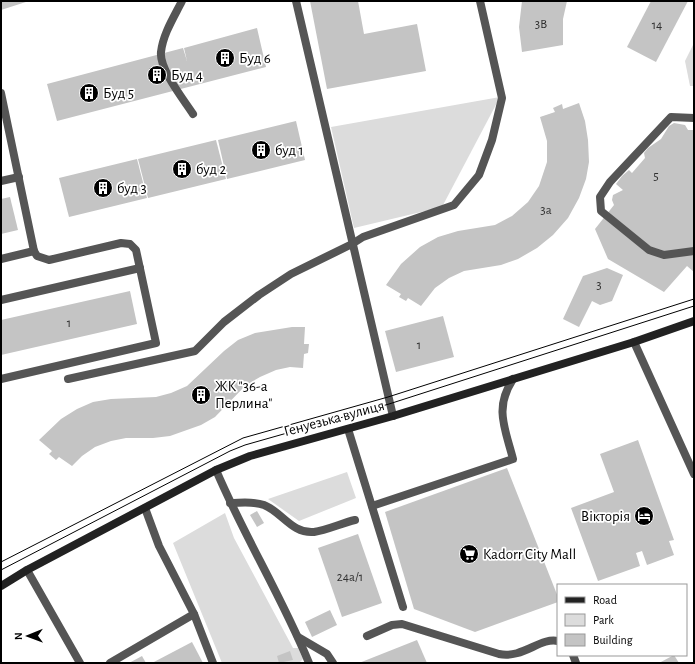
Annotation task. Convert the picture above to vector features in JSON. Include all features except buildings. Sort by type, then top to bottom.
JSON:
[{"type":"main road","name":"Генуезька вулиця","points":[[1,586],[27,570],[216,470],[250,456],[392,416],[634,342],[694,321]]},
{"type":"lane","points":[[182,1],[166,35],[161,53],[164,67],[193,114]]},
{"type":"lane","points":[[296,1],[392,416]]},
{"type":"lane","points":[[68,379],[195,351],[224,322],[259,295],[291,274],[363,237],[454,205],[479,175],[492,140],[502,98],[480,1]]},
{"type":"lane","points":[[1,93],[4,127],[19,177],[34,251],[37,256],[42,259],[49,260],[126,243],[133,246],[136,250],[156,344],[1,379]]},
{"type":"lane","points":[[694,118],[671,117],[610,182],[600,197],[601,211],[649,250],[664,255],[694,251]]},
{"type":"lane","points":[[1,182],[19,177]]},
{"type":"lane","points":[[1,259],[34,251]]},
{"type":"lane","points":[[1,300],[140,268]]},
{"type":"lane","points":[[634,342],[694,474]]},
{"type":"lane","points":[[372,506],[513,459],[502,407],[505,393],[513,379]]},
{"type":"lane","points":[[348,428],[403,607]]},
{"type":"lane","points":[[216,470],[230,503],[298,637],[309,663]]},
{"type":"lane","points":[[230,503],[256,502],[265,505],[297,529],[306,531],[314,532],[355,520]]},
{"type":"lane","points":[[145,508],[159,546],[194,614],[213,663]]},
{"type":"lane","points":[[27,570],[80,663]]},
{"type":"lane","points":[[110,663],[194,614]]},
{"type":"lane","points":[[367,636],[392,625],[402,624],[499,654],[512,656],[547,642],[557,641]]},
{"type":"lane","points":[[298,637],[323,651],[333,663]]},
{"type":"green space","points":[[693,45],[694,86],[690,86],[685,61]]},
{"type":"green space","points":[[500,97],[442,207],[354,228],[331,127]]},
{"type":"green space","points":[[347,472],[356,498],[299,521],[268,499]]},
{"type":"green space","points":[[225,513],[234,538],[293,648],[298,648],[303,659],[299,663],[222,663],[173,543]]},
{"type":"tram line","points":[[1,562],[243,438],[388,397],[694,299]]},
{"type":"tram line","points":[[1,570],[230,451],[245,445],[389,404],[694,306]]},
{"type":"place","name":"Буд 6","points":[[225,58]]},
{"type":"place","name":"Буд 4","points":[[157,75]]},
{"type":"place","name":"Буд 5","points":[[89,93]]},
{"type":"place","name":"буд 1","points":[[261,150]]},
{"type":"place","name":"буд 2","points":[[182,169]]},
{"type":"place","name":"буд 3","points":[[103,188]]},
{"type":"place","name":"ЖК \"36-а Перлина\"","points":[[201,395]]},
{"type":"place","name":"Вікторія","points":[[644,516]]},
{"type":"place","name":"Kadorr City Mall","points":[[469,554]]}]
